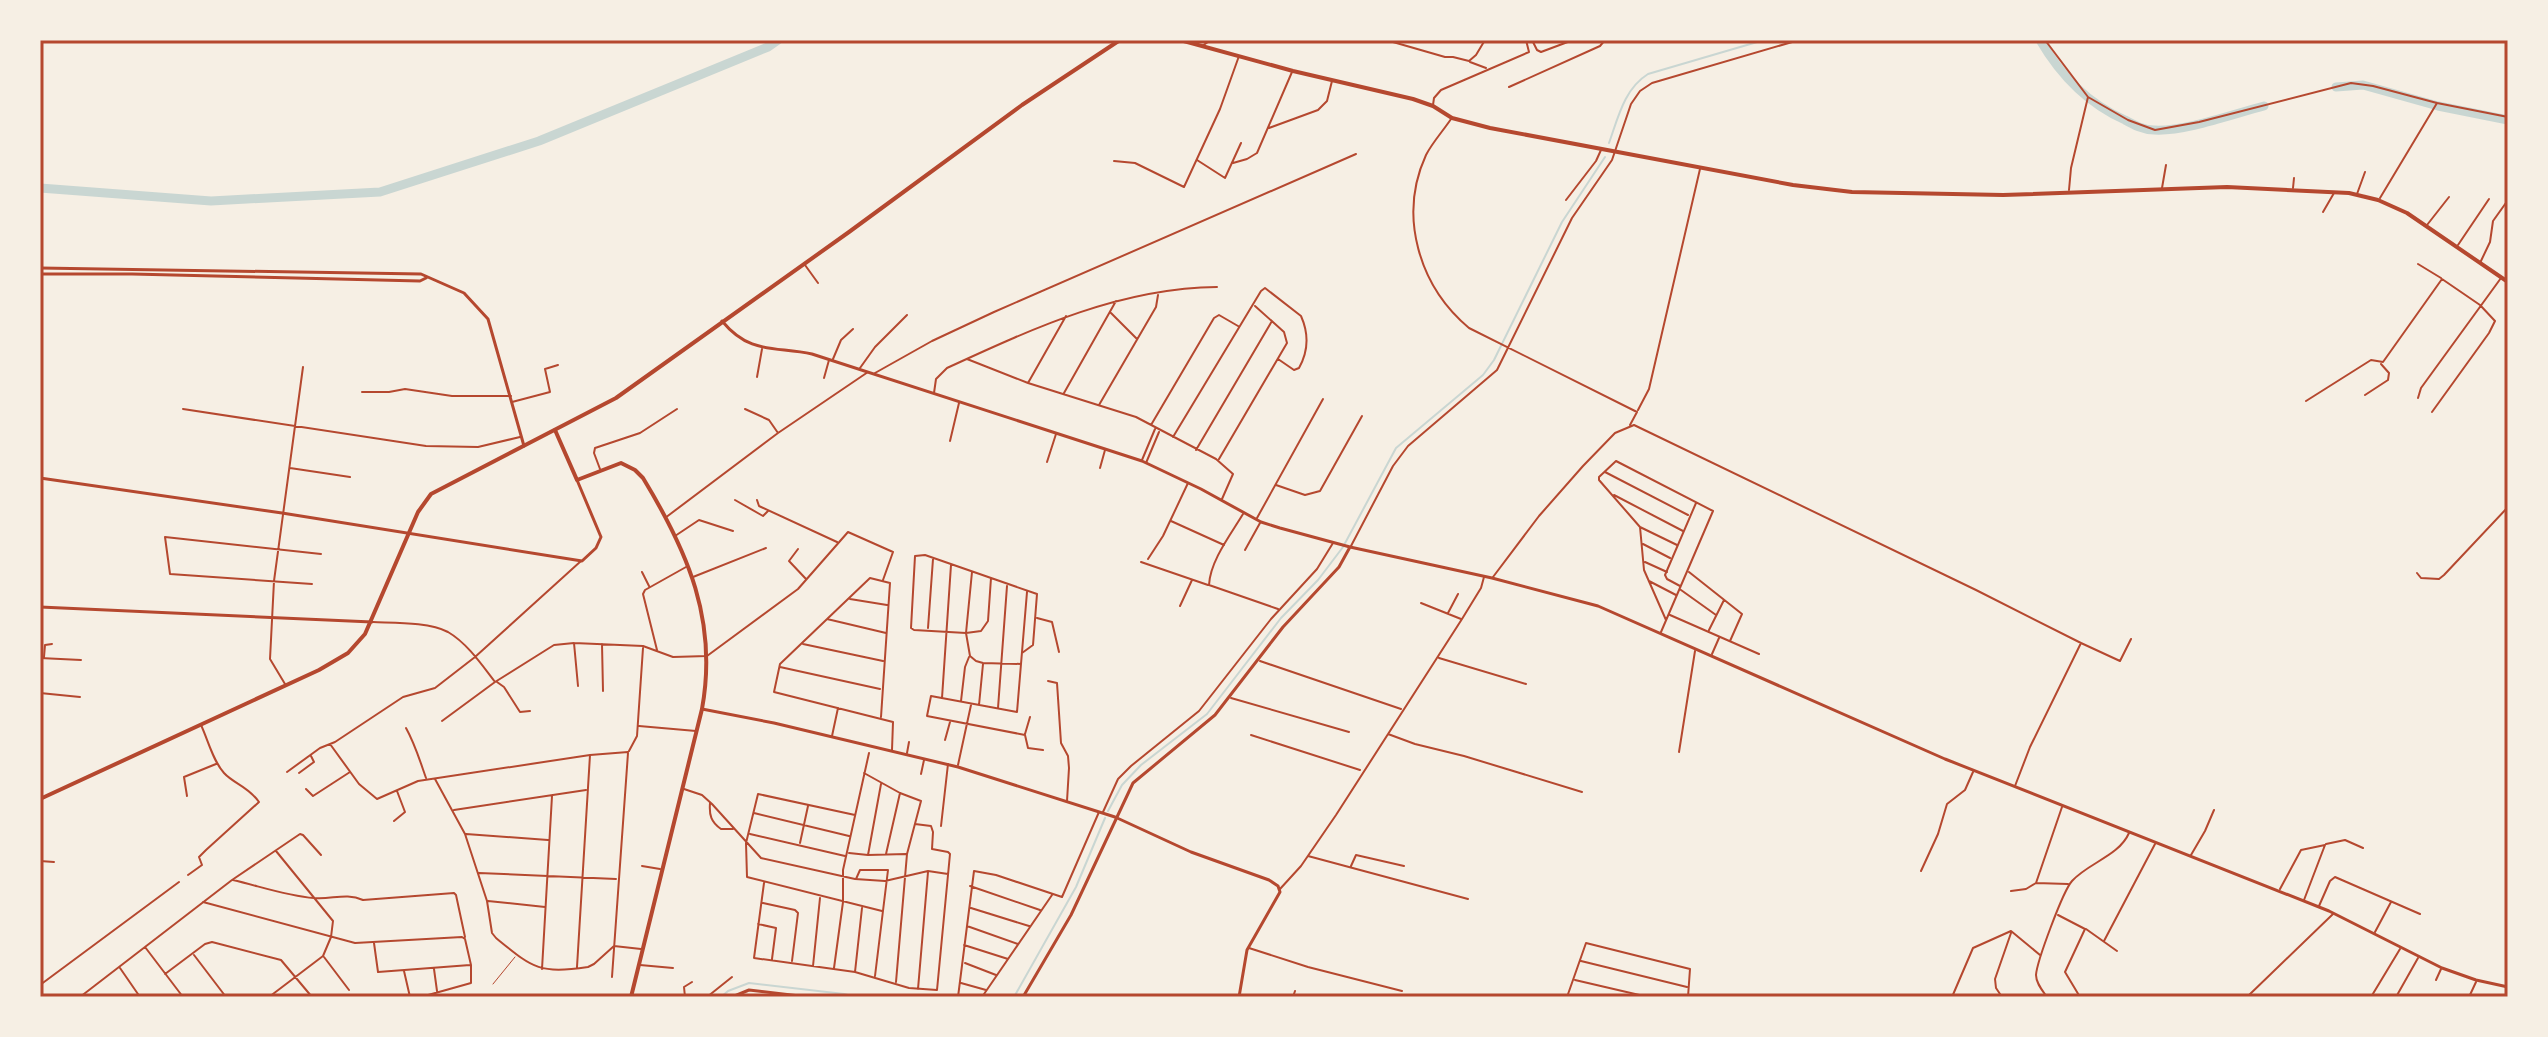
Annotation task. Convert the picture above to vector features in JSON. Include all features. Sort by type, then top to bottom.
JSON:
[{"type":"main road","points":[[40,799],[348,653],[372,622],[418,512],[431,494],[616,398],[1022,105],[1120,40]]},
{"type":"main road","points":[[1180,40],[1413,99],[1433,106],[1452,118],[1543,140],[1793,185],[1852,192],[2003,195],[2227,187],[2356,195],[2378,200],[2407,213],[2508,282]]},
{"type":"main road","points":[[555,430],[577,480],[621,463],[635,470],[649,489],[674,537],[703,612],[707,656],[702,709],[631,997]]},
{"type":"street","points":[[1202,46],[1211,40]]},
{"type":"street","points":[[1386,40],[1469,61],[1488,70]]},
{"type":"street","points":[[1469,61],[1485,40]]},
{"type":"street","points":[[1433,106],[1434,98],[1441,90],[1529,52],[1526,40]]},
{"type":"street","points":[[1532,40],[1537,50],[1545,51],[1573,40]]},
{"type":"street","points":[[1509,87],[1600,46],[1605,40]]},
{"type":"street","points":[[1023,997],[1071,915],[1128,788],[1138,776],[1211,719],[1301,606],[1339,567],[1345,545],[1402,453],[1492,376],[1502,363],[1507,347],[1572,218],[1599,181],[1615,152],[1631,104],[1640,91],[1652,83],[1799,40]]},
{"type":"street","points":[[2045,40],[2088,97],[2128,120],[2155,130],[2199,122],[2351,83],[2508,117]]},
{"type":"street","points":[[1114,161],[1135,163],[1182,187],[1186,184],[1220,109],[1239,55]]},
{"type":"street","points":[[1233,163],[1257,153],[1293,71]]},
{"type":"street","points":[[1268,129],[1318,110],[1327,101],[1332,80]]},
{"type":"street","points":[[2069,191],[2071,168],[2088,97]]},
{"type":"street","points":[[2378,200],[2437,104]]},
{"type":"street","points":[[1452,118],[1427,154],[1419,177],[1413,219],[1417,249],[1427,276],[1453,315],[1469,328],[1637,412]]},
{"type":"street","points":[[1196,159],[1223,179],[1241,143]]},
{"type":"street","points":[[1566,200],[1602,149]]},
{"type":"street","points":[[664,518],[778,433],[907,354],[994,312],[1356,154]]},
{"type":"street","points":[[2162,190],[2166,165]]},
{"type":"street","points":[[1492,578],[1559,493],[1615,433],[1630,426],[1649,389],[1700,168]]},
{"type":"street","points":[[2356,195],[2365,172]]},
{"type":"street","points":[[2293,190],[2294,178]]},
{"type":"street","points":[[2323,212],[2335,192]]},
{"type":"street","points":[[2426,226],[2449,197]]},
{"type":"street","points":[[2457,247],[2489,199]]},
{"type":"street","points":[[2480,263],[2490,242],[2493,221],[2508,200]]},
{"type":"street","points":[[804,264],[818,283]]},
{"type":"street","points":[[2418,264],[2480,305],[2494,318],[2494,325],[2432,412]]},
{"type":"street","points":[[40,268],[417,274],[454,287],[464,293],[488,319],[524,446]]},
{"type":"street","points":[[40,274],[420,281],[426,278]]},
{"type":"street","points":[[2418,398],[2421,388],[2501,278]]},
{"type":"street","points":[[2381,363],[2442,279]]},
{"type":"street","points":[[934,393],[938,375],[947,368],[1067,315],[1158,292],[1217,287]]},
{"type":"street","points":[[1172,438],[1265,288],[1304,321],[1307,351],[1299,368],[1294,370],[1278,359]]},
{"type":"street","points":[[1098,406],[1156,307],[1158,292]]},
{"type":"street","points":[[1064,394],[1117,300]]},
{"type":"street","points":[[1219,460],[1287,340],[1273,320],[1253,304]]},
{"type":"street","points":[[1110,312],[1137,339]]},
{"type":"street","points":[[859,369],[875,347],[907,315]]},
{"type":"street","points":[[1028,383],[1067,315]]},
{"type":"street","points":[[1151,425],[1214,318],[1219,315],[1239,327]]},
{"type":"street","points":[[1196,450],[1273,320]]},
{"type":"street","points":[[722,321],[733,333],[762,348],[799,351],[831,360],[1144,462],[1259,521],[1345,545],[1579,600],[1620,615],[1973,771],[2334,913],[2442,968],[2508,987]]},
{"type":"street","points":[[824,378],[841,340],[853,329]]},
{"type":"street","points":[[757,377],[762,348]]},
{"type":"street","points":[[967,359],[1028,383],[1136,417],[1219,460],[1233,474],[1221,500]]},
{"type":"street","points":[[2306,401],[2374,359],[2389,373],[2388,380],[2365,395]]},
{"type":"street","points":[[512,402],[550,392],[545,369],[558,365]]},
{"type":"street","points":[[286,685],[270,659],[272,618],[277,549],[303,367]]},
{"type":"street","points":[[362,392],[405,389],[452,396],[511,396]]},
{"type":"street","points":[[1245,550],[1275,484],[1323,399]]},
{"type":"street","points":[[950,441],[960,402]]},
{"type":"street","points":[[183,409],[426,446],[464,448],[521,437]]},
{"type":"street","points":[[601,470],[595,448],[640,433],[677,409]]},
{"type":"street","points":[[745,409],[768,419],[778,433]]},
{"type":"street","points":[[1275,484],[1305,495],[1320,491],[1362,416]]},
{"type":"street","points":[[1630,426],[1668,441],[2120,661],[2131,639]]},
{"type":"street","points":[[1144,462],[1156,428]]},
{"type":"street","points":[[1144,462],[1160,431]]},
{"type":"street","points":[[1047,462],[1056,433]]},
{"type":"street","points":[[1100,468],[1105,449]]},
{"type":"street","points":[[1660,633],[1713,511],[1618,461],[1604,472],[1599,480],[1640,527],[1678,545]]},
{"type":"street","points":[[288,468],[350,477]]},
{"type":"street","points":[[1604,472],[1690,516]]},
{"type":"street","points":[[40,478],[582,561]]},
{"type":"street","points":[[287,772],[403,697],[431,690],[475,657],[594,549],[601,537],[577,480]]},
{"type":"street","points":[[1148,559],[1188,482]]},
{"type":"street","points":[[1609,492],[1684,531]]},
{"type":"street","points":[[735,500],[763,516],[769,510]]},
{"type":"street","points":[[757,500],[759,506],[838,543]]},
{"type":"street","points":[[1697,502],[1672,559],[1667,579],[1716,615]]},
{"type":"street","points":[[2417,573],[2421,578],[2439,579],[2508,507]]},
{"type":"street","points":[[1209,585],[1225,545],[1244,513]]},
{"type":"street","points":[[674,537],[699,520],[733,531]]},
{"type":"street","points":[[1170,520],[1225,545]]},
{"type":"street","points":[[1640,527],[1648,580],[1666,620]]},
{"type":"street","points":[[442,721],[554,645],[643,646],[673,657],[707,656],[782,603],[850,532],[893,552],[883,580]]},
{"type":"street","points":[[312,584],[170,574],[165,537],[321,554]]},
{"type":"street","points":[[958,997],[970,886],[975,870],[1060,897],[1065,895],[1101,812],[1124,773],[1199,711],[1317,569],[1334,542]]},
{"type":"street","points":[[1642,544],[1672,559]]},
{"type":"street","points":[[692,578],[766,548]]},
{"type":"street","points":[[798,549],[789,561],[807,580]]},
{"type":"street","points":[[991,578],[986,627],[977,633],[911,628],[915,556],[922,554],[952,563],[1037,595],[1033,645],[1022,653]]},
{"type":"street","points":[[928,630],[933,558]]},
{"type":"street","points":[[1643,561],[1667,572]]},
{"type":"street","points":[[1141,562],[1280,610]]},
{"type":"street","points":[[942,699],[952,563]]},
{"type":"street","points":[[657,650],[643,594],[687,566]]},
{"type":"street","points":[[961,702],[965,667],[970,656],[966,633],[972,571]]},
{"type":"street","points":[[642,572],[650,587]]},
{"type":"street","points":[[1688,572],[1742,614],[1730,641]]},
{"type":"street","points":[[1239,997],[1248,947],[1278,898],[1280,889],[1308,856],[1388,734],[1481,588],[1484,576]]},
{"type":"street","points":[[881,717],[890,583],[869,579],[779,667],[774,693],[881,717],[895,723],[892,750]]},
{"type":"street","points":[[1180,606],[1193,579]]},
{"type":"street","points":[[1648,580],[1677,595]]},
{"type":"street","points":[[998,709],[1007,585]]},
{"type":"street","points":[[1025,735],[927,716],[930,696],[1018,711],[1027,591]]},
{"type":"street","points":[[1447,614],[1458,594]]},
{"type":"street","points":[[848,598],[887,605]]},
{"type":"street","points":[[1709,631],[1724,600]]},
{"type":"street","points":[[1421,603],[1462,619]]},
{"type":"street","points":[[40,607],[414,624],[443,630],[504,687],[520,712],[530,711]]},
{"type":"street","points":[[1669,614],[1759,654]]},
{"type":"street","points":[[1036,618],[1052,622],[1059,652]]},
{"type":"street","points":[[826,619],[886,633]]},
{"type":"street","points":[[1711,655],[1720,637]]},
{"type":"street","points":[[2508,639],[2508,653]]},
{"type":"street","points":[[574,643],[578,686]]},
{"type":"street","points":[[2015,787],[2030,747],[2081,643]]},
{"type":"street","points":[[52,644],[45,645],[42,658],[81,660]]},
{"type":"street","points":[[602,644],[603,691]]},
{"type":"street","points":[[802,644],[884,661]]},
{"type":"street","points":[[612,977],[628,752],[636,741],[643,646]]},
{"type":"street","points":[[1679,752],[1696,648]]},
{"type":"street","points":[[970,656],[983,663],[1021,664]]},
{"type":"street","points":[[1437,657],[1526,684]]},
{"type":"street","points":[[1259,661],[1403,710]]},
{"type":"street","points":[[979,705],[983,663]]},
{"type":"street","points":[[779,667],[882,689]]},
{"type":"street","points":[[1048,681],[1057,683],[1061,743],[1068,756],[1067,802]]},
{"type":"street","points":[[40,693],[80,697]]},
{"type":"street","points":[[1229,697],[1349,732]]},
{"type":"street","points":[[958,767],[971,704]]},
{"type":"street","points":[[832,736],[839,707]]},
{"type":"street","points":[[702,709],[958,767],[1115,817],[1191,852],[1269,880],[1280,889]]},
{"type":"street","points":[[1030,717],[1025,735],[1028,748],[1043,750]]},
{"type":"street","points":[[945,740],[950,721]]},
{"type":"street","points":[[188,875],[202,865],[199,857],[259,802],[242,785],[225,775],[200,724]]},
{"type":"street","points":[[638,726],[697,731]]},
{"type":"street","points":[[406,728],[415,742],[416,754],[427,780]]},
{"type":"street","points":[[1388,734],[1582,792]]},
{"type":"street","points":[[1251,735],[1363,770]]},
{"type":"street","points":[[907,754],[909,742]]},
{"type":"street","points":[[330,744],[359,785],[377,799],[418,781],[628,752]]},
{"type":"street","points":[[834,969],[843,878],[869,753]]},
{"type":"street","points":[[299,773],[314,762],[310,755]]},
{"type":"street","points":[[577,968],[590,755]]},
{"type":"street","points":[[921,774],[924,759]]},
{"type":"street","points":[[187,796],[184,777],[217,763]]},
{"type":"street","points":[[941,826],[948,764]]},
{"type":"street","points":[[1921,871],[1938,834],[1947,804],[1965,790],[1973,771]]},
{"type":"street","points":[[306,789],[313,796],[350,772]]},
{"type":"street","points":[[864,773],[920,800],[907,854],[896,983]]},
{"type":"street","points":[[435,779],[465,834],[487,901],[492,933],[517,955],[542,970],[594,964],[614,946],[643,949]]},
{"type":"street","points":[[868,855],[881,783]]},
{"type":"street","points":[[683,789],[702,795],[710,802],[761,858],[843,878],[885,881],[928,871],[948,874]]},
{"type":"street","points":[[394,821],[405,812],[397,790]]},
{"type":"street","points":[[453,810],[588,790]]},
{"type":"street","points":[[855,815],[759,793],[746,843],[747,877],[882,911]]},
{"type":"street","points":[[886,854],[900,793]]},
{"type":"street","points":[[542,970],[552,796]]},
{"type":"street","points":[[710,802],[709,812],[713,821],[721,829],[734,829]]},
{"type":"street","points":[[800,845],[808,805]]},
{"type":"street","points":[[2036,883],[2063,806]]},
{"type":"street","points":[[2190,856],[2214,810]]},
{"type":"street","points":[[753,813],[851,836]]},
{"type":"street","points":[[764,883],[753,958],[855,972],[918,989],[939,989],[949,853],[932,849],[932,827],[915,824]]},
{"type":"street","points":[[2047,997],[2036,979],[2041,956],[2070,884],[2122,845],[2130,832]]},
{"type":"street","points":[[80,997],[232,880],[301,834],[321,855]]},
{"type":"street","points":[[465,834],[549,840]]},
{"type":"street","points":[[748,834],[847,854],[907,854]]},
{"type":"street","points":[[2280,891],[2298,852],[2304,848],[2345,840],[2363,848]]},
{"type":"street","points":[[2104,941],[2156,842]]},
{"type":"street","points":[[2304,901],[2325,845]]},
{"type":"street","points":[[269,997],[323,956],[331,937],[333,919],[276,851]]},
{"type":"street","points":[[1350,868],[1356,855],[1404,866]]},
{"type":"street","points":[[1308,856],[1468,899]]},
{"type":"street","points":[[40,861],[54,862]]},
{"type":"street","points":[[642,866],[661,869]]},
{"type":"street","points":[[855,879],[860,870],[888,870],[875,977]]},
{"type":"street","points":[[918,989],[928,871]]},
{"type":"street","points":[[478,873],[618,879]]},
{"type":"street","points":[[2319,907],[2330,881],[2335,877],[2420,914]]},
{"type":"street","points":[[232,880],[315,899],[341,895],[363,900],[454,893],[471,965],[471,983],[421,997]]},
{"type":"street","points":[[40,985],[179,882]]},
{"type":"street","points":[[2011,891],[2026,889],[2036,883],[2070,884]]},
{"type":"street","points":[[970,886],[1041,911]]},
{"type":"street","points":[[982,997],[1052,894]]},
{"type":"street","points":[[813,966],[820,896]]},
{"type":"street","points":[[487,901],[547,907]]},
{"type":"street","points":[[2374,935],[2391,901]]},
{"type":"street","points":[[203,902],[355,943],[465,939]]},
{"type":"street","points":[[761,903],[798,913],[792,962]]},
{"type":"street","points":[[855,972],[862,907]]},
{"type":"street","points":[[969,907],[1030,927]]},
{"type":"street","points":[[2247,997],[2334,913]]},
{"type":"street","points":[[2057,914],[2117,951]]},
{"type":"street","points":[[757,923],[776,928],[772,960]]},
{"type":"street","points":[[966,926],[1019,944]]},
{"type":"street","points":[[2083,996],[2065,972],[2085,929]]},
{"type":"street","points":[[2011,931],[2041,956]]},
{"type":"street","points":[[1952,997],[1973,948],[2011,931]]},
{"type":"street","points":[[2002,997],[1995,979],[2011,931]]},
{"type":"street","points":[[165,974],[212,942],[281,960],[312,997]]},
{"type":"street","points":[[374,942],[378,972],[471,965]]},
{"type":"street","points":[[1567,997],[1586,943],[1690,969],[1688,997]]},
{"type":"street","points":[[964,945],[1009,959]]},
{"type":"street","points":[[145,946],[183,997]]},
{"type":"street","points":[[1248,947],[1287,961],[1402,991]]},
{"type":"street","points":[[2371,997],[2400,948]]},
{"type":"street","points":[[193,954],[226,997]]},
{"type":"street","points":[[323,956],[349,990]]},
{"type":"street","points":[[2396,997],[2419,957]]},
{"type":"street","points":[[1580,961],[1688,987]]},
{"type":"street","points":[[962,963],[997,975]]},
{"type":"street","points":[[639,965],[673,968]]},
{"type":"street","points":[[119,967],[138,996]]},
{"type":"street","points":[[434,968],[437,992]]},
{"type":"street","points":[[2436,980],[2442,968]]},
{"type":"street","points":[[403,970],[410,997]]},
{"type":"street","points":[[707,997],[732,977]]},
{"type":"street","points":[[1573,980],[1648,997]]},
{"type":"street","points":[[2469,997],[2476,980]]},
{"type":"street","points":[[685,997],[684,987],[692,982]]},
{"type":"street","points":[[959,983],[987,990]]},
{"type":"street","points":[[732,997],[749,990],[808,997]]},
{"type":"street","points":[[1293,997],[1295,991]]},
{"type":"lane","points":[[493,984],[517,955]]},
{"type":"waterway","points":[[40,188],[211,201],[380,192],[539,141],[768,47],[778,40]]},
{"type":"waterway","points":[[1609,143],[1627,96],[1648,74],[1764,40]]},
{"type":"waterway","points":[[2040,40],[2066,77],[2087,97],[2142,128],[2179,128],[2264,106]]},
{"type":"waterway","points":[[2336,87],[2363,85],[2438,106],[2508,120]]},
{"type":"waterway","points":[[1108,811],[1122,785],[1141,765],[1207,714],[1281,618],[1318,580],[1343,547],[1396,448],[1483,375],[1494,360],[1562,222],[1605,157]]},
{"type":"waterway","points":[[1014,997],[1076,887],[1105,818]]},
{"type":"waterway","points":[[721,997],[749,983],[856,997]]}]
